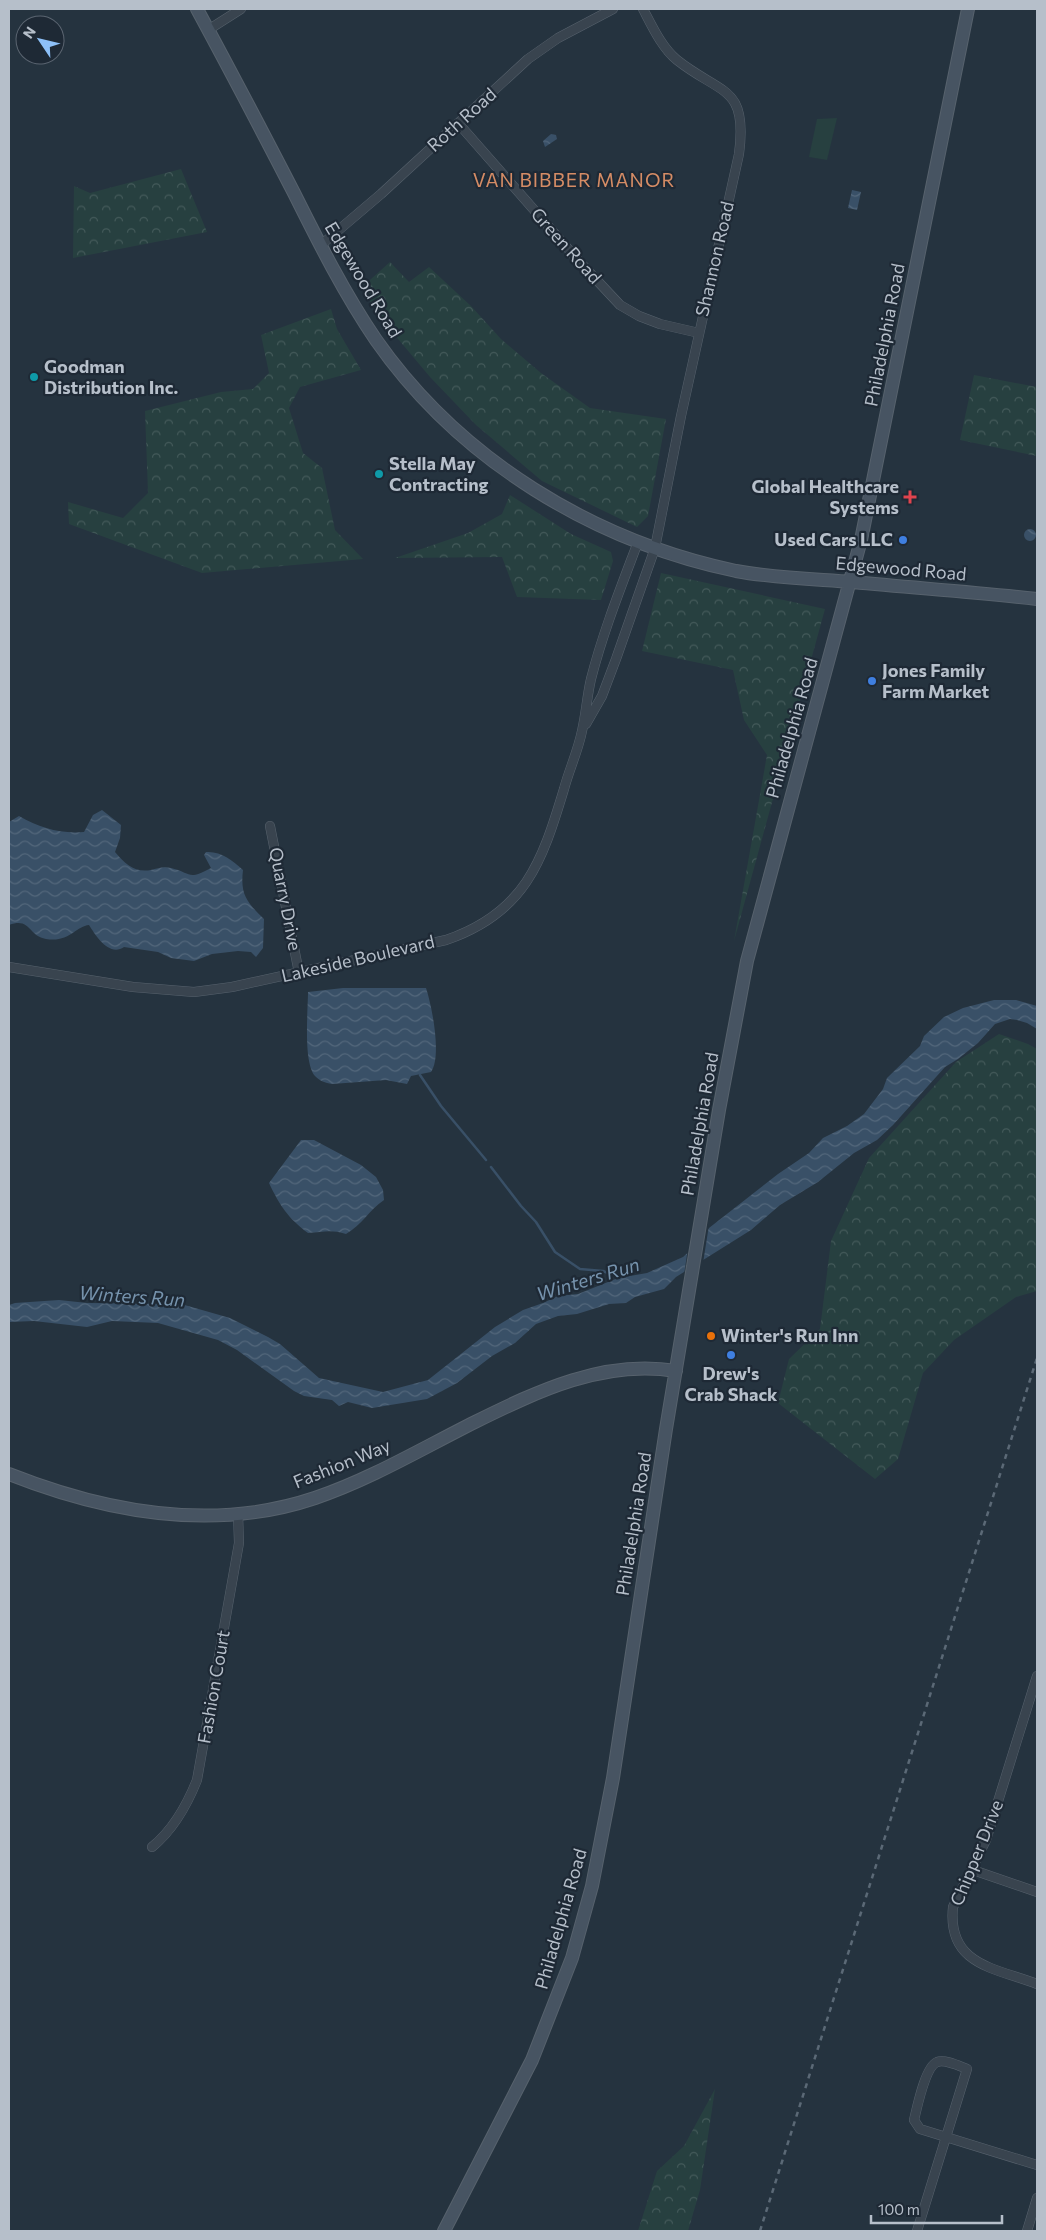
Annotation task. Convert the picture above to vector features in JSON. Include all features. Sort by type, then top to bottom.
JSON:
[{"type":"main road","name":"Edgewood Road","points":[[197,9],[351,302],[377,341],[410,383],[459,434],[508,473],[555,503],[638,542],[740,572],[786,578],[1037,599]]},
{"type":"main road","name":"Philadelphia Road","points":[[444,2231],[532,2060],[572,1958],[592,1886],[613,1778],[676,1371],[747,961],[861,540],[968,9]]},
{"type":"main road","name":"Fashion Way","points":[[9,1474],[87,1500],[130,1510],[186,1515],[238,1513],[300,1502],[336,1489],[386,1467],[517,1402],[570,1381],[626,1368],[654,1368],[676,1371]]},
{"type":"street","points":[[208,30],[241,9]]},
{"type":"street","name":"Roth Road","points":[[321,245],[381,194],[541,49],[613,9]]},
{"type":"street","name":"Shannon Road","points":[[643,9],[664,45],[676,59],[725,91],[735,103],[741,120],[739,154],[699,333],[655,548]]},
{"type":"street","name":"Green Road","points":[[458,123],[577,260],[620,305],[639,316],[660,324],[699,333]]},
{"type":"street","name":"Lakeside Boulevard","points":[[9,967],[133,987],[194,992],[232,987],[446,940],[473,929],[499,912],[527,882],[544,850],[582,731],[588,692],[599,649],[638,542]]},
{"type":"street","name":"Lakeside Boulevard","points":[[582,731],[602,696],[655,548]]},
{"type":"street","name":"Quarry Drive","points":[[270,826],[299,973]]},
{"type":"street","name":"Fashion Court","points":[[152,1847],[164,1837],[177,1818],[197,1780],[239,1543],[238,1513]]},
{"type":"street","name":"Chipper Drive","points":[[1037,1676],[986,1840],[973,1870],[953,1907],[952,1928],[958,1944],[969,1957],[978,1963],[1037,1984]]},
{"type":"street","points":[[973,1870],[1037,1892]]},
{"type":"street","points":[[916,2231],[947,2138],[967,2069],[942,2061],[937,2062],[930,2069],[914,2120],[920,2128],[947,2138],[1037,2165]]},
{"type":"street","points":[[1026,2231],[1037,2198]]},
{"type":"green space","points":[[837,118],[827,160],[809,157],[817,119]]},
{"type":"green space","points":[[181,169],[207,232],[73,258],[74,186],[90,193]]},
{"type":"green space","points":[[390,262],[409,282],[429,267],[471,306],[501,339],[541,373],[590,408],[666,419],[648,516],[637,527],[542,481],[476,425],[430,377],[383,321],[361,288]]},
{"type":"green space","points":[[331,309],[337,329],[361,370],[300,387],[289,408],[303,453],[322,468],[335,530],[363,559],[202,573],[69,524],[68,502],[123,518],[148,493],[145,411],[221,392],[253,389],[269,373],[261,335]]},
{"type":"green space","points":[[974,375],[1037,387],[1037,456],[960,440]]},
{"type":"green space","points":[[510,495],[571,534],[611,552],[613,561],[601,600],[517,597],[502,557],[395,558],[468,533],[502,514]]},
{"type":"green space","points":[[661,573],[825,609],[734,941],[767,755],[744,720],[733,670],[642,651]]},
{"type":"green space","points":[[999,1034],[1037,1049],[1037,1291],[1016,1297],[954,1340],[923,1373],[898,1459],[875,1479],[778,1403],[789,1359],[820,1329],[831,1241],[869,1158],[956,1062]]},
{"type":"green space","points":[[715,2089],[700,2190],[688,2231],[638,2231],[657,2171],[684,2146]]},
{"type":"water","points":[[551,134],[556,135],[557,139],[545,147],[543,141]]},
{"type":"water","points":[[852,190],[861,192],[857,210],[848,208]]},
{"type":"water","points":[[1030,529],[1036,535],[1030,541],[1024,535]]},
{"type":"water","points":[[102,810],[121,825],[120,838],[115,852],[135,869],[145,871],[166,867],[190,875],[198,874],[211,868],[204,855],[206,852],[211,852],[230,860],[243,870],[242,879],[246,898],[264,919],[263,948],[256,957],[251,952],[238,951],[212,954],[194,961],[171,958],[158,952],[124,947],[113,949],[104,944],[89,925],[80,928],[66,937],[54,940],[40,937],[22,923],[9,925],[9,822],[19,816],[50,829],[84,832],[93,815]]},
{"type":"water","points":[[343,988],[426,988],[431,1007],[436,1044],[436,1055],[431,1072],[411,1076],[407,1084],[386,1080],[332,1084],[323,1082],[315,1076],[311,1069],[308,1048],[308,992]]},
{"type":"water","points":[[994,1000],[1016,1000],[1037,1006],[1037,1029],[1027,1023],[1010,1019],[995,1024],[978,1043],[945,1067],[877,1140],[854,1153],[818,1182],[780,1205],[751,1230],[676,1277],[664,1289],[635,1297],[626,1303],[609,1304],[577,1314],[558,1316],[536,1324],[515,1343],[492,1356],[457,1383],[427,1399],[372,1408],[348,1402],[339,1406],[332,1400],[304,1396],[294,1391],[237,1350],[218,1340],[158,1323],[112,1321],[87,1327],[34,1321],[9,1322],[9,1305],[15,1303],[59,1300],[87,1303],[181,1304],[230,1318],[268,1337],[280,1344],[319,1378],[383,1392],[428,1380],[495,1327],[523,1310],[558,1296],[578,1294],[628,1274],[630,1276],[647,1273],[683,1257],[709,1228],[778,1174],[809,1153],[823,1138],[847,1126],[864,1114],[883,1089],[887,1078],[920,1046],[924,1036],[944,1017],[963,1008]]},
{"type":"water","points":[[301,1140],[314,1140],[361,1165],[376,1177],[383,1190],[384,1200],[346,1234],[331,1231],[308,1233],[285,1211],[269,1183]]},
{"type":"pier","points":[[709,1225],[703,1263],[684,1275],[688,1248]]},
{"type":"waterway","points":[[420,1075],[441,1106],[486,1160]]},
{"type":"waterway","name":"Winters Run","points":[[491,1167],[536,1222],[555,1252],[580,1269],[603,1271],[615,1276],[618,1280]]},
{"type":"railway","points":[[760,2231],[1037,1358]]},
{"type":"place","name":"Goodman Distribution Inc.","points":[[34,377]]},
{"type":"place","name":"Stella May Contracting","points":[[379,474]]},
{"type":"place","name":"Global Healthcare Systems","points":[[910,497]]},
{"type":"place","name":"Used Cars LLC","points":[[903,540]]},
{"type":"place","name":"Jones Family Farm Market","points":[[872,681]]},
{"type":"place","name":"Winter's Run Inn","points":[[711,1336]]},
{"type":"place","name":"Drew's Crab Shack","points":[[731,1355]]},
{"type":"district","name":"VAN BIBBER MANOR","points":[[574,180]]}]
